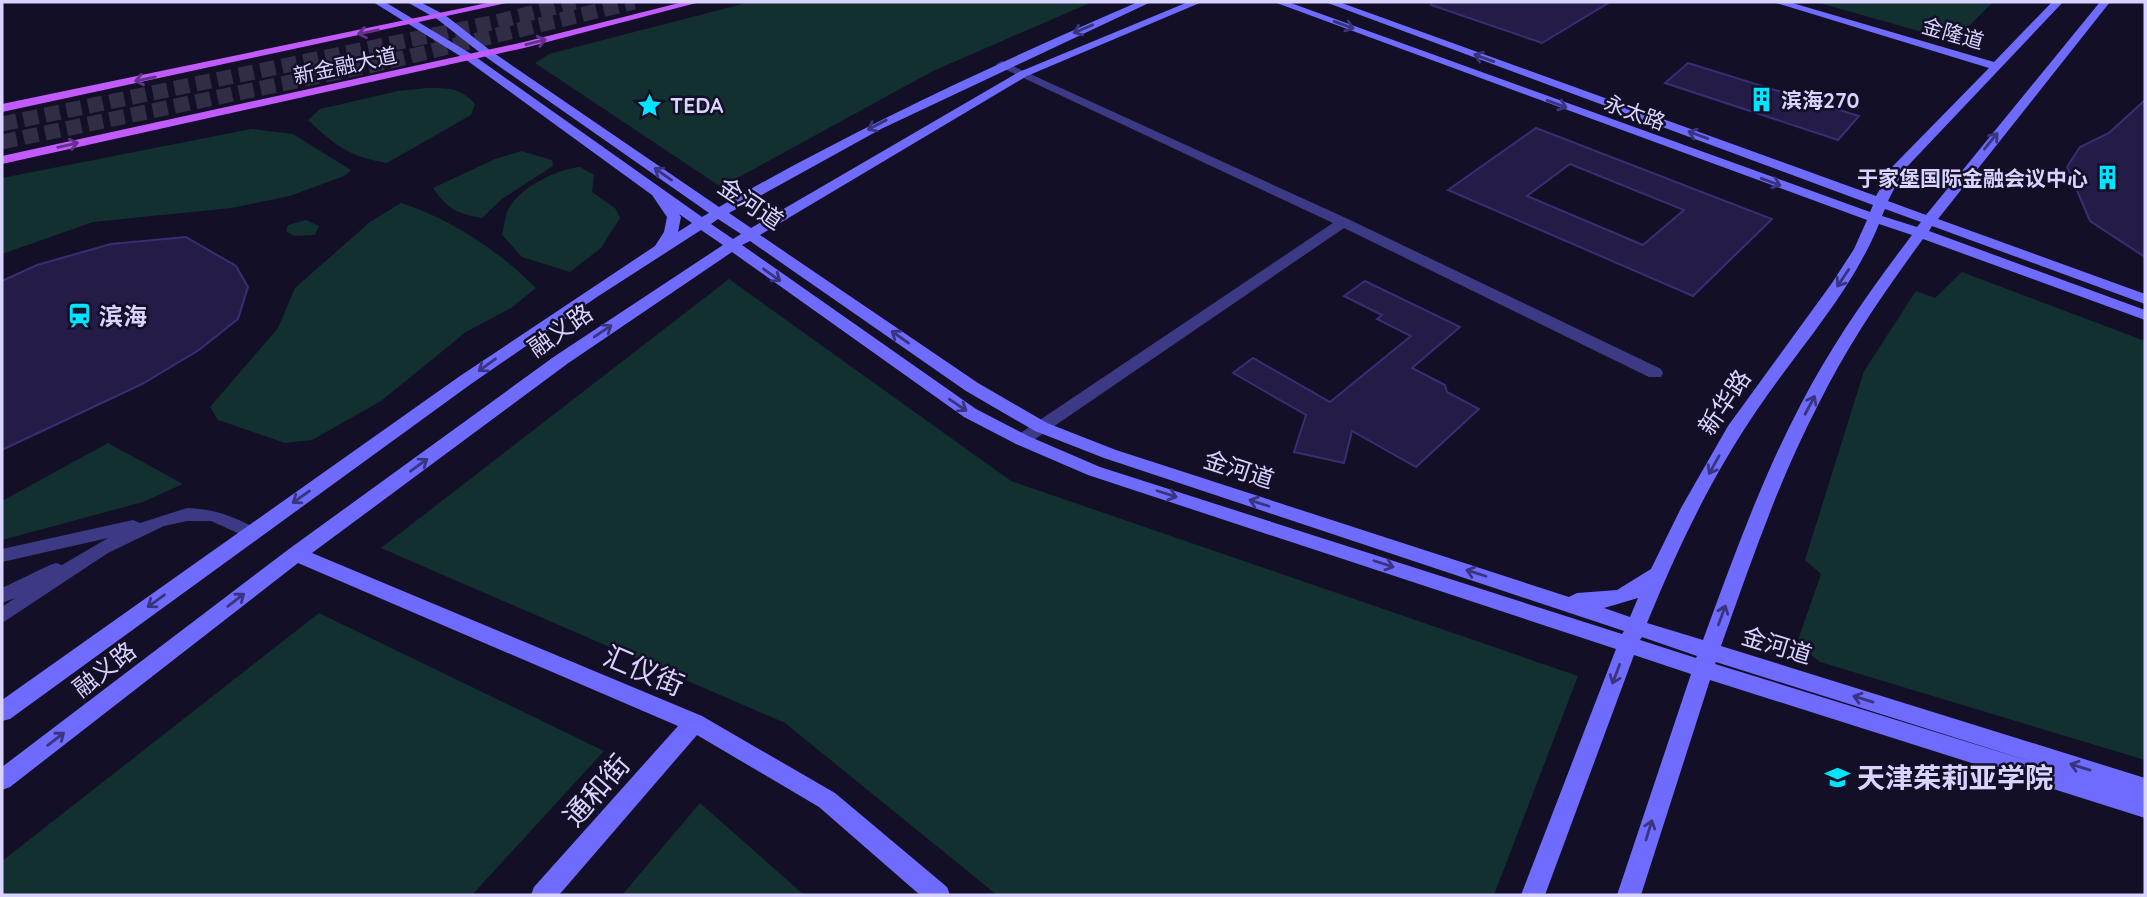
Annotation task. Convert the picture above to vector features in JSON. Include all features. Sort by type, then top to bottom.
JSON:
[{"type":"main road","name":"新金融大道","points":[[2,108],[506,2]]},
{"type":"main road","name":"新金融大道","points":[[2,160],[487,53],[695,2]]},
{"type":"street","points":[[378,2],[469,57]]},
{"type":"street","name":"金河道","points":[[412,2],[441,17],[487,53],[719,213],[736,241],[784,257],[972,387],[1041,427],[1154,469],[1541,594],[1631,635]]},
{"type":"street","name":"融义路","points":[[2,712],[540,327],[645,258],[719,213],[892,117],[1002,64],[1146,2]]},
{"type":"street","name":"融义路","points":[[2,780],[296,554],[561,360],[736,241],[1023,74],[1197,2]]},
{"type":"street","name":"永太路","points":[[1279,2],[1878,211],[1922,226],[1992,244],[2145,299]]},
{"type":"street","name":"永太路","points":[[1330,2],[1807,174],[1878,211]]},
{"type":"street","name":"金隆道","points":[[1778,2],[1996,66]]},
{"type":"street","name":"新华路","points":[[1533,895],[1631,635],[1694,502],[1721,453],[1850,268],[1878,211],[1886,187],[1898,169],[2058,2]]},
{"type":"street","points":[[1629,895],[1706,660],[1766,497],[1794,434],[1839,351],[1922,226],[2105,2]]},
{"type":"street","name":"金河道","points":[[469,57],[701,224],[736,241],[970,413],[1022,440],[1094,471],[1631,635],[2145,808]]},
{"type":"street","points":[[1002,64],[1343,222],[1655,373]]},
{"type":"street","points":[[645,258],[665,241],[673,225],[674,217],[657,192]]},
{"type":"street","points":[[1022,440],[1343,222]]},
{"type":"street","name":"永太路","points":[[1922,226],[1979,254],[2145,315]]},
{"type":"street","points":[[645,258],[679,244],[736,241]]},
{"type":"street","name":"汇仪街","points":[[296,554],[694,723],[827,800],[937,895]]},
{"type":"street","points":[[1541,594],[1580,601],[1612,601],[1638,591],[1664,567]]},
{"type":"street","name":"金河道","points":[[1706,660],[2145,788]]},
{"type":"street","name":"通和街","points":[[544,895],[694,723]]},
{"type":"lane","points":[[2,555],[172,517],[211,515],[251,533]]},
{"type":"lane","points":[[2,596],[172,517]]},
{"type":"lane","points":[[2,616],[108,545]]},
{"type":"green space","points":[[750,2],[1092,2],[933,71],[721,187],[535,63],[549,54]]},
{"type":"green space","points":[[1816,2],[1993,2],[1954,41]]},
{"type":"green space","points":[[447,89],[464,94],[475,104],[471,115],[387,163],[343,149],[308,120],[320,109],[398,91]]},
{"type":"green space","points":[[251,129],[293,134],[351,170],[344,176],[290,196],[231,208],[93,222],[2,254],[2,178]]},
{"type":"green space","points":[[521,151],[552,160],[553,166],[502,199],[482,218],[454,209],[443,201],[433,188],[495,159]]},
{"type":"green space","points":[[580,167],[594,175],[592,192],[616,209],[620,218],[601,248],[570,272],[522,257],[502,235],[509,208],[522,193],[540,180]]},
{"type":"green space","points":[[401,203],[456,227],[506,261],[536,288],[511,308],[466,332],[381,401],[312,440],[285,443],[218,420],[210,407],[278,328],[295,288],[370,222]]},
{"type":"green space","points":[[306,220],[319,226],[315,235],[294,236],[286,231],[288,225]]},
{"type":"green space","points":[[1962,272],[2145,341],[2145,760],[1820,662],[1797,643],[1821,574],[1805,560],[1864,371],[1916,291],[1935,298]]},
{"type":"green space","points":[[729,279],[1011,481],[1578,676],[1494,895],[997,895],[785,723],[381,548]]},
{"type":"green space","points":[[108,443],[183,484],[143,502],[2,540],[2,501]]},
{"type":"green space","points":[[319,613],[604,751],[472,895],[2,895],[2,861]]},
{"type":"green space","points":[[700,803],[804,895],[622,895]]},
{"type":"building","points":[[1432,2],[1610,2],[1542,43],[1431,5]]},
{"type":"building","name":"滨海270","points":[[1688,63],[1859,116],[1838,140],[1665,83]]},
{"type":"building","name":"于家堡国际金融会议中心","points":[[2145,100],[2145,257],[2090,221],[2067,167],[2080,147],[2109,133]]},
{"type":"building","points":[[1536,128],[1772,219],[1693,296],[1448,190]],"holes":[[[1570,164],[1684,210],[1643,245],[1527,196]]]},
{"type":"building","points":[[186,237],[236,266],[248,287],[238,319],[199,350],[142,384],[2,450],[2,281],[37,265],[111,244]]},
{"type":"building","points":[[1365,281],[1460,327],[1412,368],[1445,385],[1447,392],[1479,409],[1416,467],[1352,431],[1344,463],[1294,452],[1306,415],[1233,373],[1253,358],[1330,402],[1411,336],[1377,319],[1382,315],[1344,296]]},
{"type":"tunnel","points":[[2,124],[496,22],[575,2]]},
{"type":"tunnel","points":[[2,142],[378,64],[634,2]]},
{"type":"place","name":"滨海270","points":[[1761,100]]},
{"type":"place","name":"TEDA","points":[[650,105]]},
{"type":"place","name":"于家堡国际金融会议中心","points":[[2108,178]]},
{"type":"place","name":"滨海","points":[[79,316]]},
{"type":"place","name":"天津茱莉亚学院","points":[[1837,777]]}]
